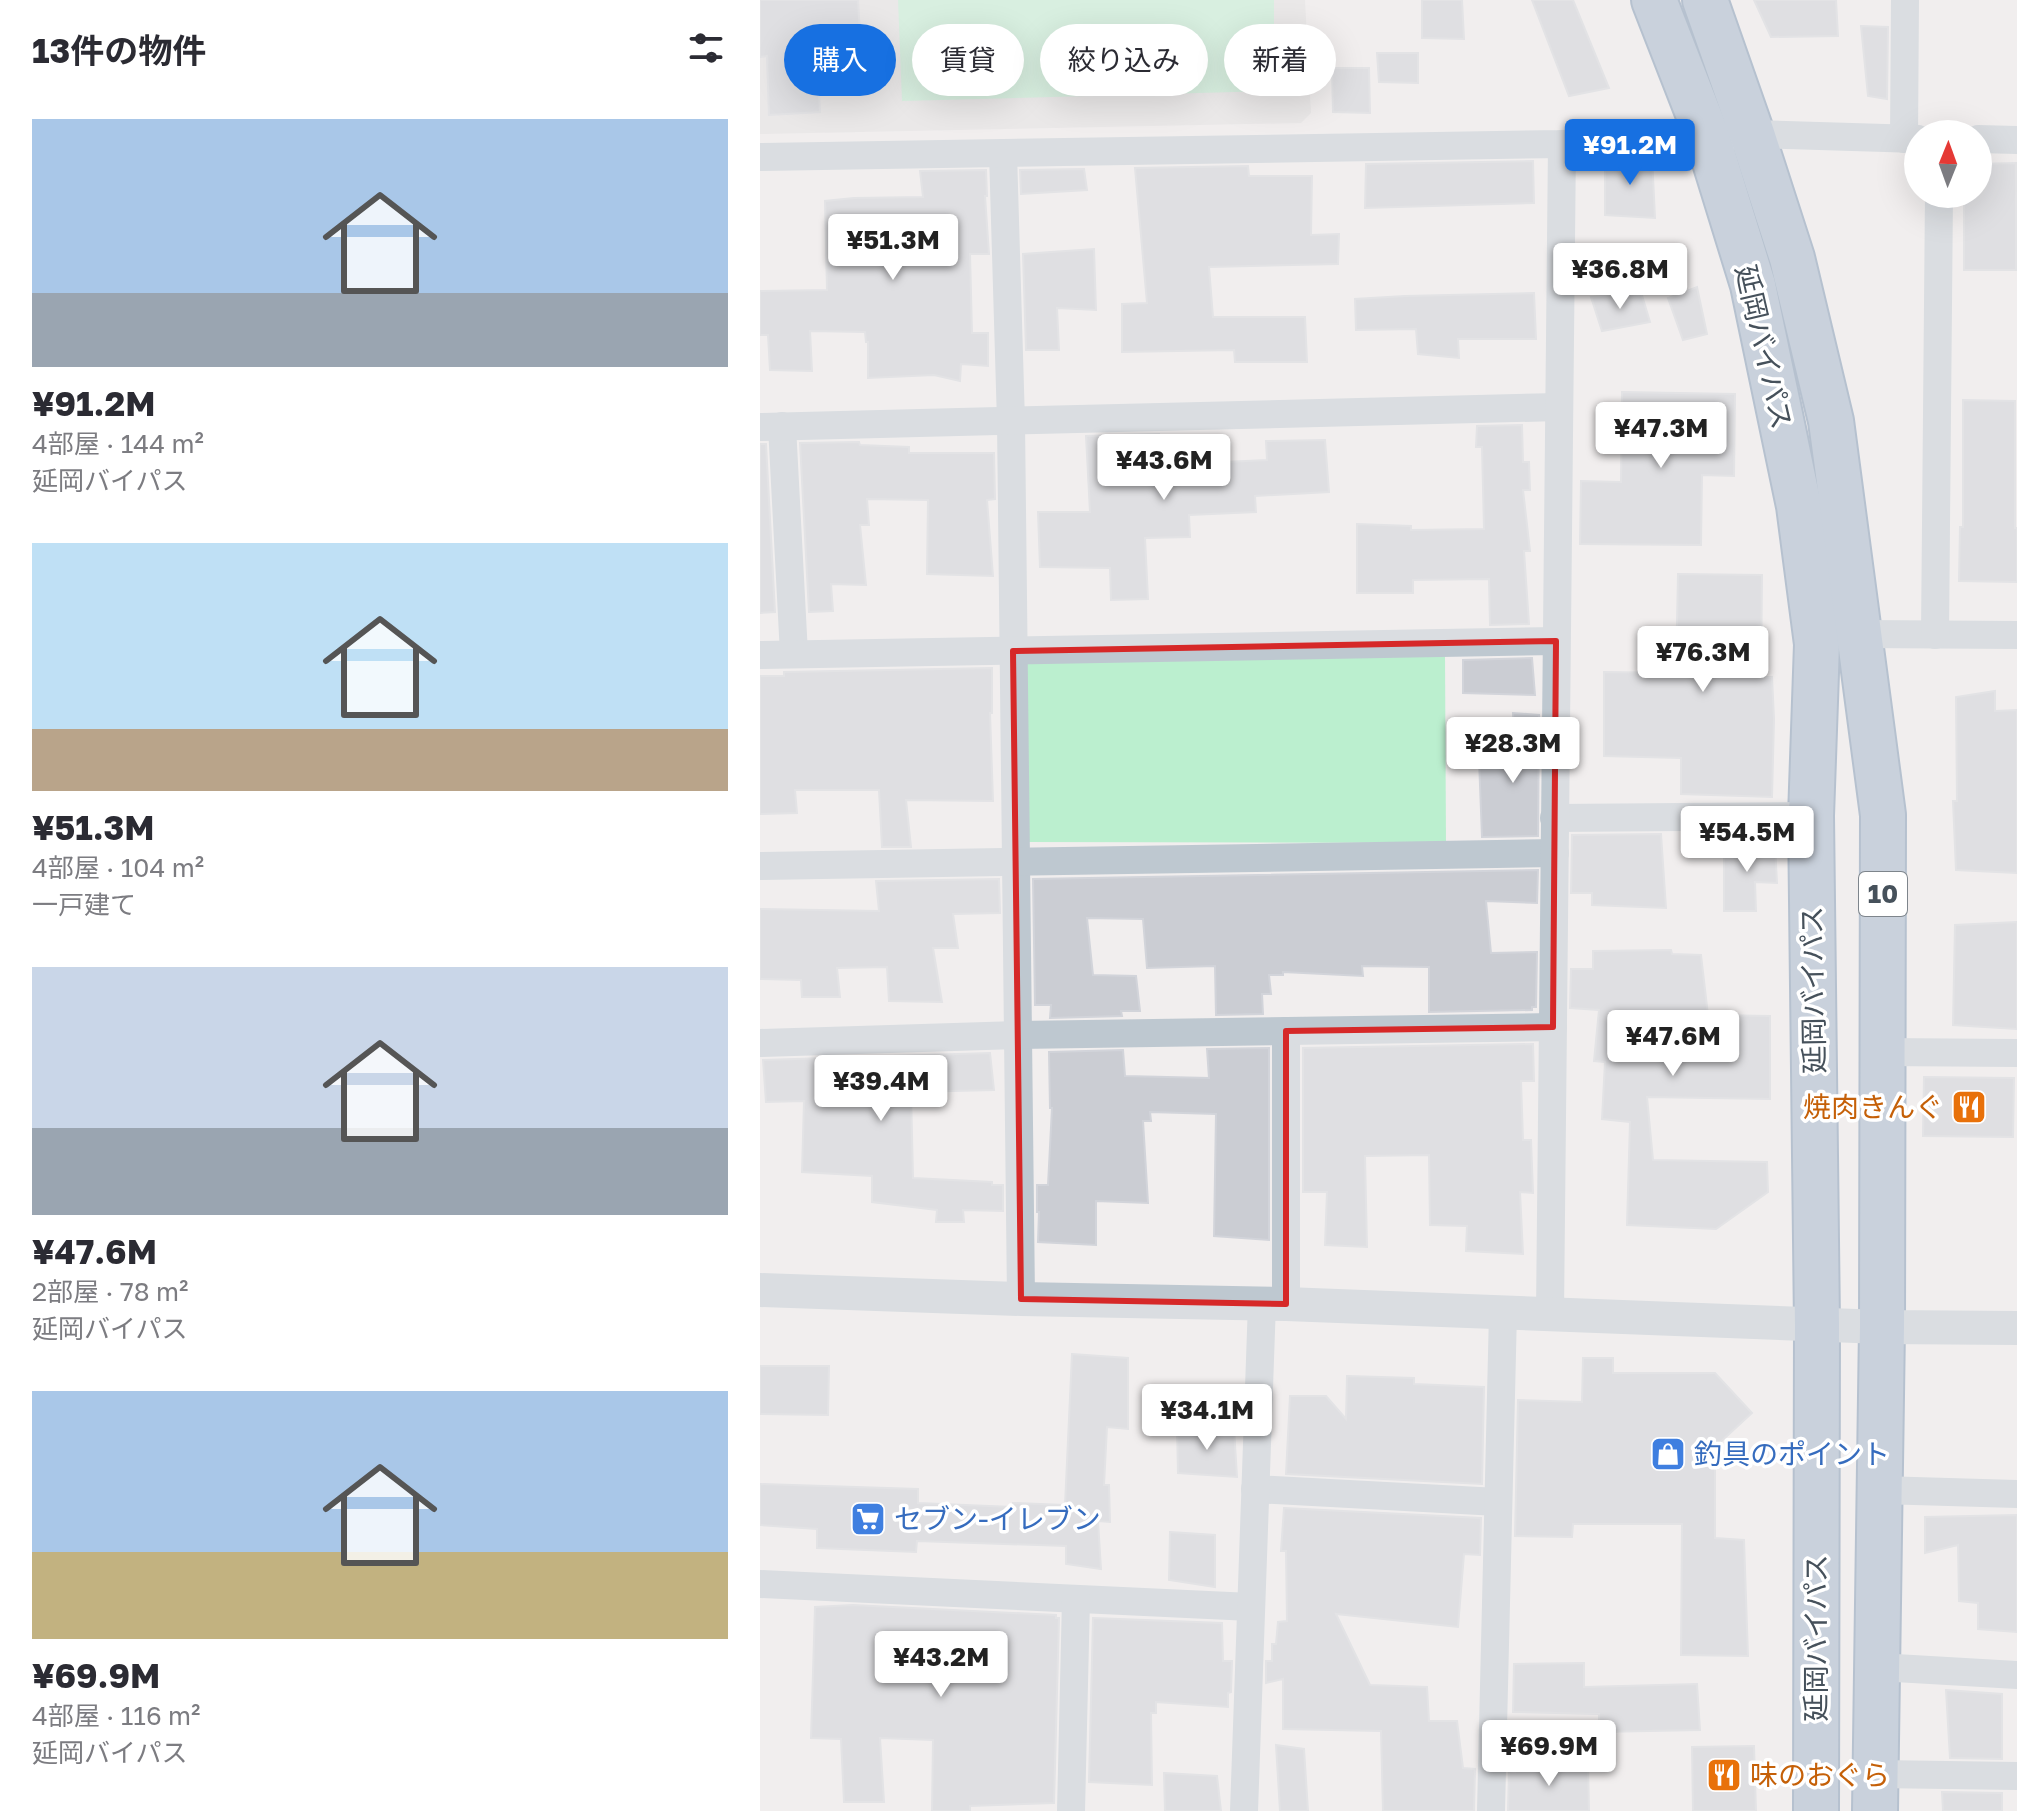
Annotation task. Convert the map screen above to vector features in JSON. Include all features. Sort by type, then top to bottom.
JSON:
[{"type":"highway","name":"延岡バイパス","points":[[1654,0],[1707,136],[1753,285],[1799,506],[1817,644],[1811,816],[1817,1325],[1816,1811]]},
{"type":"highway","name":"延岡バイパス","points":[[1705,0],[1792,258],[1831,421],[1883,815],[1882,1327],[1876,1793]]},
{"type":"street","points":[[1905,0],[1910,120]]},
{"type":"street","points":[[760,157],[1562,144],[1752,134],[1904,139]]},
{"type":"street","points":[[1992,139],[2017,140]]},
{"type":"street","points":[[1550,1313],[1562,144]]},
{"type":"street","points":[[1003,153],[1011,422],[1021,1299]]},
{"type":"street","points":[[1935,635],[1939,208]]},
{"type":"street","points":[[794,654],[771,426],[1559,407]]},
{"type":"street","points":[[1860,634],[2017,635]]},
{"type":"street","points":[[760,655],[1556,641]]},
{"type":"street","points":[[1554,818],[1811,816]]},
{"type":"street","points":[[760,866],[1555,853]]},
{"type":"street","points":[[760,1043],[1018,1035],[1553,1027]]},
{"type":"street","points":[[1244,1811],[1255,1489],[1274,1304],[1286,1031]]},
{"type":"street","points":[[1882,1052],[2017,1053]]},
{"type":"street","points":[[760,1290],[1550,1313],[1882,1327],[2017,1328]]},
{"type":"street","points":[[1491,1811],[1503,1312]]},
{"type":"street","points":[[1255,1489],[1498,1502]]},
{"type":"street","points":[[1880,1490],[2017,1494]]},
{"type":"street","points":[[760,1584],[1251,1607]]},
{"type":"street","points":[[1071,1811],[1076,1599]]},
{"type":"street","points":[[1878,1667],[2017,1675]]},
{"type":"street","points":[[1876,1793],[2017,1776]]},
{"type":"highlighted area","points":[[1556,641],[1553,1027],[1286,1031],[1286,1304],[1021,1299],[1013,651]]},
{"type":"shaded area","points":[[760,0],[1305,0],[1306,24],[1224,24],[1224,96],[1310,96],[1311,113],[1301,123],[760,134]]},
{"type":"green space","points":[[898,0],[1274,0],[1274,24],[1224,24],[1224,92],[1208,93],[1208,24],[1040,24],[1040,96],[1088,96],[902,101]]},
{"type":"green space","points":[[1445,655],[1446,843],[1025,842],[1021,661]]},
{"type":"building","points":[[760,0],[858,0],[859,24],[784,24],[784,96],[819,96],[820,112],[769,115],[767,56],[760,57]]},
{"type":"building","points":[[1422,0],[1462,0],[1464,39],[1422,38]]},
{"type":"building","points":[[1532,0],[1573,0],[1609,88],[1569,96]]},
{"type":"building","points":[[1754,0],[1836,0],[1838,36],[1771,37]]},
{"type":"building","points":[[1861,26],[1888,27],[1887,99],[1868,96]]},
{"type":"building","points":[[1377,53],[1418,53],[1418,83],[1379,82]]},
{"type":"building","points":[[1336,68],[1369,68],[1370,113],[1333,112]]},
{"type":"building","points":[[1652,156],[1655,218],[1605,215],[1605,159]]},
{"type":"building","points":[[1533,161],[1534,203],[1365,208],[1366,164]]},
{"type":"building","points":[[2016,163],[2016,270],[1964,270],[1964,208],[1992,208],[1992,164]]},
{"type":"building","points":[[1248,166],[1249,176],[1312,176],[1311,235],[1339,234],[1338,264],[1209,267],[1213,317],[1305,317],[1307,362],[1235,362],[1234,350],[1122,352],[1122,304],[1147,303],[1135,168]]},
{"type":"building","points":[[1084,169],[1087,190],[1021,194],[1020,170]]},
{"type":"building","points":[[986,170],[989,254],[970,254],[972,333],[988,333],[988,366],[961,364],[960,381],[934,375],[868,378],[865,332],[810,331],[812,371],[770,370],[768,335],[760,335],[760,291],[827,290],[825,201],[923,197],[920,171]]},
{"type":"building","points":[[1094,249],[1096,310],[1057,308],[1059,350],[1026,350],[1023,254]]},
{"type":"building","points":[[1697,287],[1707,334],[1683,340],[1668,298]]},
{"type":"building","points":[[1641,292],[1650,322],[1602,331],[1591,297]]},
{"type":"building","points":[[1534,293],[1536,339],[1458,339],[1459,358],[1418,354],[1416,329],[1356,330],[1355,299]]},
{"type":"building","points":[[1622,392],[1735,394],[1734,476],[1702,475],[1701,545],[1580,544],[1581,481],[1621,482]]},
{"type":"building","points":[[1963,400],[2015,401],[2017,582],[1959,581],[1960,527],[1963,527]]},
{"type":"building","points":[[1522,425],[1523,462],[1529,462],[1530,490],[1523,490],[1530,551],[1524,551],[1529,624],[1490,625],[1489,579],[1413,580],[1413,593],[1357,593],[1357,524],[1411,526],[1411,530],[1484,529],[1482,447],[1476,447],[1477,426]]},
{"type":"building","points":[[1159,434],[1160,465],[1267,460],[1266,441],[1325,440],[1329,492],[1255,496],[1256,512],[1189,515],[1190,537],[1145,538],[1148,599],[1111,600],[1110,568],[1040,567],[1038,512],[1090,512],[1086,436]]},
{"type":"building","points":[[859,442],[860,445],[909,447],[909,453],[994,453],[995,499],[987,500],[993,576],[927,574],[928,500],[867,499],[869,525],[860,525],[866,585],[831,584],[833,611],[809,612],[800,443]]},
{"type":"building","points":[[760,444],[766,444],[775,612],[760,613]]},
{"type":"building","points":[[1678,574],[1762,575],[1761,677],[1772,677],[1772,797],[1681,794],[1681,758],[1604,756],[1604,672],[1676,673]]},
{"type":"building","points":[[1532,658],[1535,695],[1463,693],[1463,660]]},
{"type":"building","points":[[992,668],[993,801],[906,800],[911,847],[882,847],[879,790],[795,790],[797,813],[760,814],[760,676],[784,676],[784,672]]},
{"type":"building","points":[[1995,691],[1995,711],[2017,710],[2017,873],[1956,870],[1953,801],[1957,801],[1956,697]]},
{"type":"building","points":[[1513,713],[1539,715],[1538,836],[1482,837],[1479,759],[1516,761]]},
{"type":"building","points":[[1661,834],[1666,908],[1592,905],[1592,893],[1571,893],[1572,835]]},
{"type":"building","points":[[1724,844],[1775,845],[1777,883],[1755,882],[1756,911],[1724,911]]},
{"type":"building","points":[[1538,870],[1537,903],[1486,901],[1491,953],[1537,952],[1536,1007],[1532,1010],[1429,1012],[1429,967],[1362,966],[1363,976],[1283,972],[1283,975],[1269,975],[1271,994],[1262,994],[1263,1014],[1216,1015],[1215,966],[1147,968],[1143,919],[1087,918],[1093,975],[1136,976],[1140,1011],[1121,1011],[1122,1016],[1050,1018],[1051,1005],[1035,1005],[1033,879]]},
{"type":"building","points":[[999,879],[1000,913],[953,914],[958,948],[933,948],[942,1002],[889,1001],[887,967],[837,968],[840,997],[802,997],[801,980],[760,979],[760,909],[879,911],[876,881]]},
{"type":"building","points":[[2017,922],[2017,1029],[1953,1025],[1955,925]]},
{"type":"building","points":[[1671,950],[1672,954],[1701,955],[1708,1015],[1770,1016],[1770,1099],[1647,1097],[1653,1160],[1767,1162],[1768,1192],[1716,1229],[1627,1225],[1630,1122],[1602,1119],[1605,1062],[1594,1061],[1599,1010],[1570,1008],[1571,969],[1593,969],[1593,951]]},
{"type":"building","points":[[1533,1044],[1534,1081],[1521,1081],[1523,1140],[1531,1140],[1533,1193],[1520,1192],[1523,1254],[1466,1251],[1467,1226],[1430,1225],[1429,1155],[1365,1156],[1367,1247],[1325,1245],[1327,1192],[1303,1192],[1303,1048]]},
{"type":"building","points":[[1269,1048],[1269,1240],[1214,1236],[1216,1114],[1150,1112],[1151,1121],[1143,1121],[1148,1203],[1096,1201],[1096,1245],[1038,1242],[1037,1185],[1048,1185],[1052,1108],[1049,1052],[1123,1050],[1125,1076],[1209,1078],[1207,1049]]},
{"type":"building","points":[[990,1053],[994,1090],[911,1092],[913,1178],[1003,1185],[1003,1211],[963,1210],[964,1222],[936,1222],[937,1210],[872,1202],[872,1176],[802,1172],[804,1101],[766,1102],[763,1060]]},
{"type":"building","name":"焼肉きんぐ","points":[[1924,1077],[2014,1078],[2013,1137],[1923,1136]]},
{"type":"building","points":[[1072,1354],[1128,1358],[1128,1429],[1107,1427],[1104,1485],[1109,1485],[1110,1522],[1098,1521],[1101,1569],[1066,1564],[1066,1546],[917,1541],[916,1552],[817,1548],[817,1529],[760,1525],[760,1484],[918,1489],[918,1503],[1013,1507],[1013,1503],[1065,1505]]},
{"type":"building","points":[[1583,1358],[1613,1358],[1613,1373],[1715,1373],[1752,1413],[1715,1447],[1715,1538],[1744,1540],[1748,1656],[1681,1655],[1682,1524],[1573,1524],[1572,1537],[1515,1536],[1518,1400],[1582,1402]]},
{"type":"building","points":[[760,1366],[829,1366],[828,1415],[760,1414]]},
{"type":"building","points":[[1347,1376],[1414,1378],[1414,1384],[1484,1387],[1482,1484],[1286,1474],[1290,1396],[1326,1396],[1346,1419]]},
{"type":"building","points":[[1177,1427],[1234,1429],[1237,1477],[1178,1473]]},
{"type":"building","points":[[1284,1508],[1481,1518],[1480,1555],[1464,1554],[1458,1627],[1336,1614],[1370,1685],[1427,1687],[1429,1721],[1457,1721],[1463,1768],[1475,1769],[1474,1811],[1383,1811],[1381,1731],[1283,1729],[1283,1679],[1266,1683],[1266,1661],[1272,1661],[1272,1644],[1276,1644],[1278,1622],[1287,1621],[1286,1551],[1281,1551]]},
{"type":"building","points":[[2017,1515],[2017,1632],[1978,1629],[1978,1603],[1959,1601],[1958,1545],[1925,1553],[1925,1517]]},
{"type":"building","points":[[1170,1532],[1215,1535],[1215,1587],[1169,1580]]},
{"type":"building","points":[[853,1605],[1056,1615],[1059,1618],[1054,1803],[970,1806],[970,1811],[932,1811],[933,1740],[880,1738],[884,1802],[844,1802],[841,1739],[811,1738],[815,1607]]},
{"type":"building","points":[[1093,1618],[1222,1623],[1223,1661],[1232,1661],[1228,1707],[1156,1702],[1156,1713],[1151,1713],[1152,1785],[1089,1782]]},
{"type":"building","points":[[1584,1663],[1584,1687],[1697,1684],[1700,1730],[1599,1732],[1599,1714],[1513,1712],[1514,1664]]},
{"type":"building","points":[[1946,1690],[2002,1694],[2002,1759],[1950,1758]]},
{"type":"building","points":[[1276,1745],[1304,1749],[1308,1811],[1280,1811]]},
{"type":"building","name":"味のおぐら","points":[[1754,1746],[1756,1811],[1693,1811],[1692,1747]]},
{"type":"building","points":[[1515,1762],[1588,1765],[1589,1811],[1508,1811],[1509,1771],[1515,1772]]},
{"type":"building","points":[[1164,1773],[1217,1776],[1221,1811],[1165,1811]]},
{"type":"building","points":[[1942,1792],[2002,1793],[2002,1811],[1943,1811]]},
{"type":"place","name":"焼肉きんぐ","points":[[1969,1107]]},
{"type":"place","name":"釣具のポイント","points":[[1668,1454]]},
{"type":"place","name":"セブン-イレブン","points":[[868,1519]]},
{"type":"place","name":"味のおぐら","points":[[1724,1775]]}]
